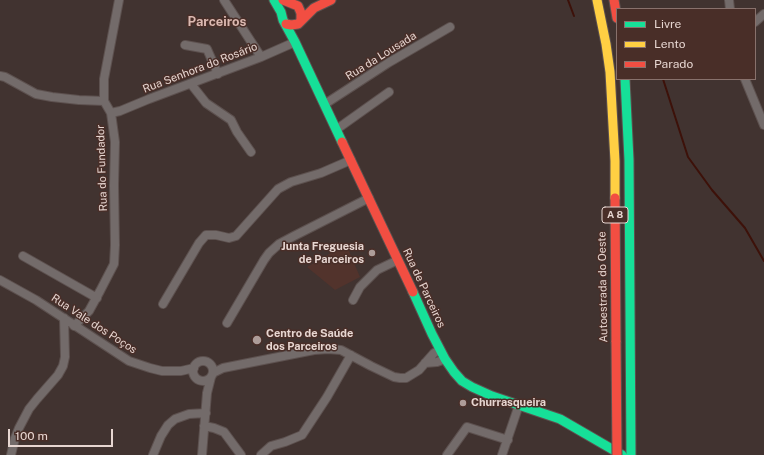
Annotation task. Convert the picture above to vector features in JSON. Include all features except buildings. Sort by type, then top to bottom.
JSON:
[{"type":"main road","points":[[274,0],[286,24],[294,25],[314,8],[331,0]]},
{"type":"main road","name":"Autoestrada do Oeste","points":[[597,0],[609,65],[615,161],[617,455]]},
{"type":"main road","points":[[614,0],[616,12]]},
{"type":"main road","points":[[281,12],[284,6],[290,3],[314,8]]},
{"type":"main road","points":[[290,3],[301,13],[295,42]]},
{"type":"main road","name":"Rua de Parceiros","points":[[286,24],[352,160],[440,350],[454,372],[466,384],[492,396],[560,419],[622,455]]},
{"type":"main road","name":"A 8","points":[[625,80],[629,160],[631,455]]},
{"type":"street","points":[[0,76],[5,77],[36,94],[79,100],[104,101],[104,80],[119,0]]},
{"type":"street","points":[[224,0],[261,57]]},
{"type":"street","points":[[756,21],[764,14]]},
{"type":"street","name":"Rua da Lousada","points":[[325,104],[450,27]]},
{"type":"street","name":"Rua Senhora do Rosário","points":[[111,113],[120,111],[218,74],[295,42]]},
{"type":"street","points":[[185,45],[207,49],[218,74]]},
{"type":"street","points":[[745,80],[764,125]]},
{"type":"street","points":[[191,84],[206,103],[231,120],[237,132],[251,152]]},
{"type":"street","points":[[336,128],[389,92]]},
{"type":"street","name":"Rua do Fundador","points":[[74,326],[89,311],[114,264],[115,142],[111,113],[104,101]]},
{"type":"street","points":[[163,304],[199,243],[206,235],[216,235],[229,238],[236,236],[278,189],[291,182],[321,173],[352,160]]},
{"type":"street","points":[[227,323],[264,260],[279,244],[369,198]]},
{"type":"street","points":[[23,256],[97,298]]},
{"type":"street","points":[[353,300],[360,287],[377,270],[398,260]]},
{"type":"street","name":"Rua Vale dos Poços","points":[[0,280],[36,300],[129,361],[162,371],[181,371],[196,375]]},
{"type":"street","points":[[11,455],[19,428],[30,409],[58,375],[63,366],[65,357],[64,318]]},
{"type":"street","points":[[196,375],[205,380],[223,368],[328,348],[341,350],[394,377],[406,378],[419,370],[434,353],[440,350]]},
{"type":"street","points":[[261,455],[271,446],[302,435],[327,397],[351,355]]},
{"type":"street","points":[[425,363],[437,362],[445,359]]},
{"type":"street","points":[[207,393],[196,375],[196,364],[200,361],[206,361],[223,368]]},
{"type":"street","points":[[202,455],[207,393],[213,370],[211,364]]},
{"type":"street","points":[[502,455],[520,405]]},
{"type":"street","points":[[153,455],[161,436],[168,425],[175,419],[189,414],[206,413]]},
{"type":"street","points":[[204,426],[224,432],[241,455]]},
{"type":"street","points":[[447,455],[467,427],[508,440]]},
{"type":"shaded area","points":[[346,244],[360,277],[335,290],[307,267]]},
{"type":"waterway","points":[[568,0],[574,16]]},
{"type":"waterway","points":[[663,80],[688,157],[712,190],[745,228],[764,261]]},
{"type":"traffic: fast","points":[[274,0],[342,142]]},
{"type":"traffic: fast","points":[[625,80],[629,160],[631,455]]},
{"type":"traffic: fast","points":[[413,292],[445,359],[462,381],[492,396],[560,419],[622,455]]},
{"type":"traffic: slow","points":[[597,0],[610,72],[615,161],[615,198]]},
{"type":"traffic: jam","points":[[283,0],[298,6],[301,13],[301,19]]},
{"type":"traffic: jam","points":[[286,24],[298,24],[314,8],[331,0]]},
{"type":"traffic: jam","points":[[614,0],[616,12]]},
{"type":"traffic: jam","points":[[342,142],[413,292]]},
{"type":"traffic: jam","points":[[615,198],[616,342]]},
{"type":"traffic: jam","points":[[616,342],[617,455]]},
{"type":"place","name":"Junta Freguesia de Parceiros","points":[[372,253]]},
{"type":"place","name":"Centro de Saúde dos Parceiros","points":[[257,340]]},
{"type":"place","name":"Churrasqueira","points":[[463,403]]},
{"type":"district","name":"Parceiros","points":[[217,22]]}]
